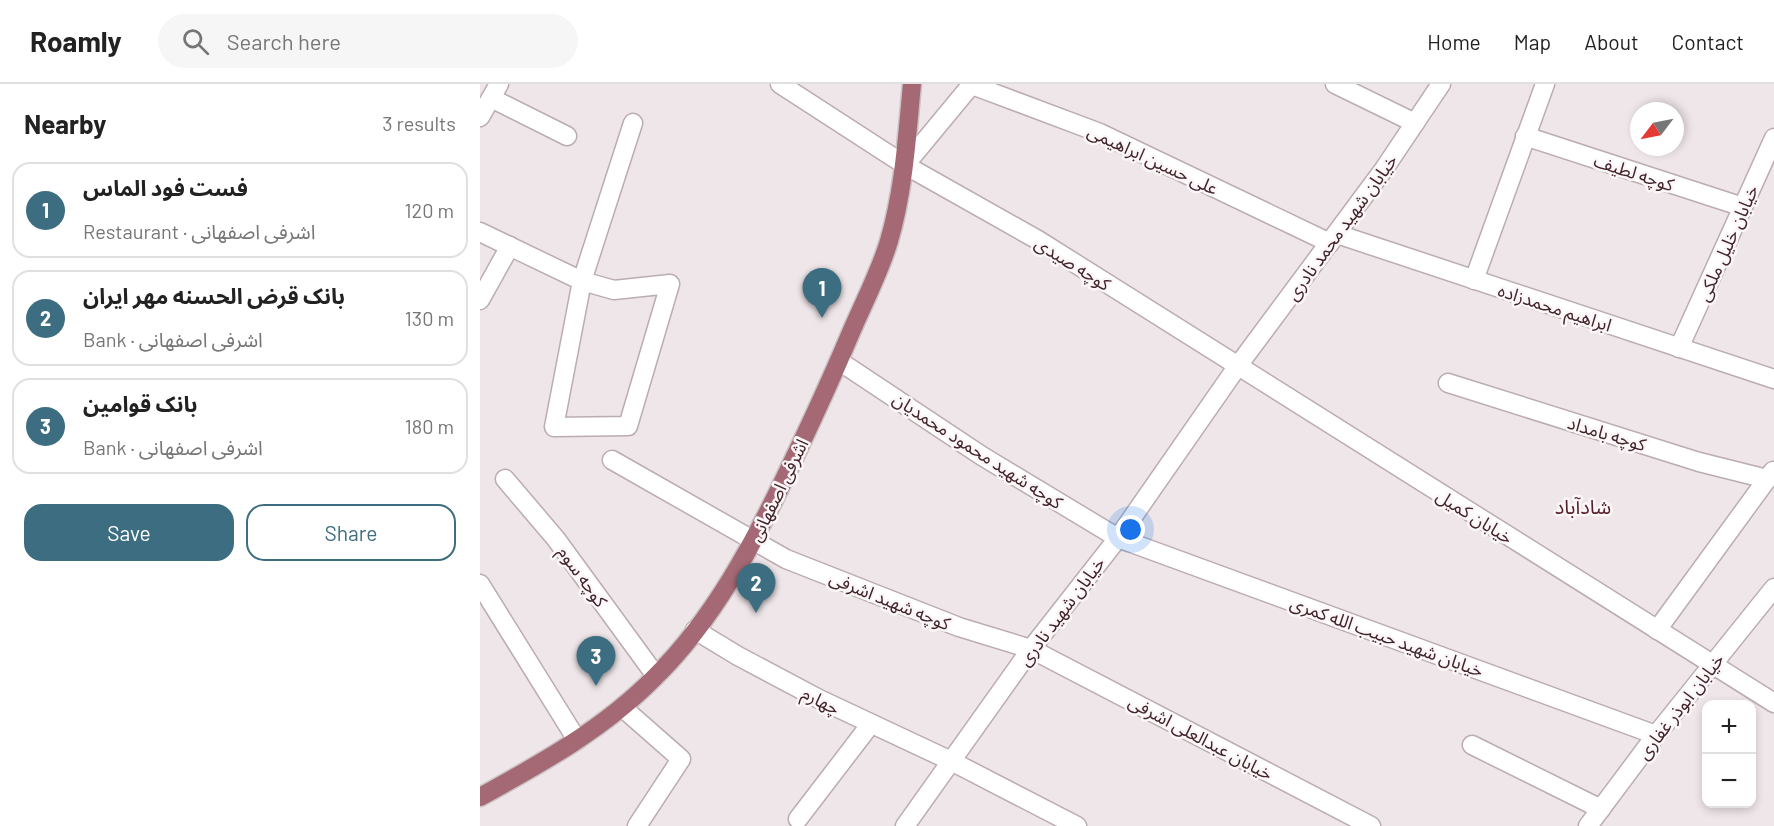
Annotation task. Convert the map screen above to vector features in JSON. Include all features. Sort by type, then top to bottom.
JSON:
[{"type":"main road","name":"اشرفی اصفهانی","points":[[482,797],[577,740],[623,708],[656,676],[695,630],[732,579],[775,499],[839,361],[889,241],[905,165],[912,84]]},
{"type":"street","name":"کوچه صیدی","points":[[780,84],[905,165],[1038,240],[1237,367]]},
{"type":"street","points":[[905,165],[972,84]]},
{"type":"street","name":"علی حسین ابراهیمی","points":[[972,84],[1100,133],[1334,238]]},
{"type":"street","points":[[1335,84],[1415,123]]},
{"type":"street","name":"خیابان شهید محمد نادری","points":[[1237,367],[1334,238],[1441,84]]},
{"type":"street","points":[[1474,280],[1545,84]]},
{"type":"street","points":[[480,117],[495,91],[567,136]]},
{"type":"street","points":[[480,232],[582,281],[614,290],[670,284],[628,426],[554,427],[582,281],[633,123]]},
{"type":"street","name":"کوچه لطیف","points":[[1525,136],[1743,207]]},
{"type":"street","name":"خیابان خلیل ملکی","points":[[1679,348],[1774,138]]},
{"type":"street","name":"ابراهیم محمدزاده","points":[[1334,238],[1474,280],[1774,379]]},
{"type":"street","points":[[480,300],[510,246]]},
{"type":"street","name":"کوچه شهید محمود محمدیان","points":[[839,361],[982,456],[1118,538]]},
{"type":"street","name":"خیابان شهید نادری","points":[[905,826],[1031,649],[1118,538],[1237,367]]},
{"type":"street","name":"خیابان کمیل","points":[[1237,367],[1774,703]]},
{"type":"street","name":"کوچه بامداد","points":[[1448,383],[1699,462],[1771,474]]},
{"type":"street","name":"کوچه شهید اشرفی","points":[[612,460],[786,559],[958,627],[1031,649]]},
{"type":"street","points":[[1657,630],[1771,474]]},
{"type":"street","name":"کوچه سوم","points":[[505,479],[556,539],[656,676]]},
{"type":"street","name":"خیابان شهید حبیب الله کمری","points":[[1118,538],[1656,735]]},
{"type":"street","points":[[480,584],[577,740]]},
{"type":"street","name":"خیابان ابوذر غفاری","points":[[1588,826],[1656,735],[1774,588]]},
{"type":"street","name":"چهارم","points":[[695,630],[774,676],[951,761],[1077,826]]},
{"type":"street","name":"خیابان عبدالعلی اشرفی","points":[[1031,649],[1371,826]]},
{"type":"street","points":[[623,708],[681,759],[637,826]]},
{"type":"street","points":[[798,819],[870,724]]},
{"type":"street","points":[[1472,745],[1601,809]]},
{"type":"place","name":"فست فود الماس","points":[[822,318]]},
{"type":"place","name":"بانک قرض الحسنه مهر ایران","points":[[756,613]]},
{"type":"place","name":"بانک قوامین","points":[[596,686]]},
{"type":"district","name":"شادآباد","points":[[1583,506]]}]
